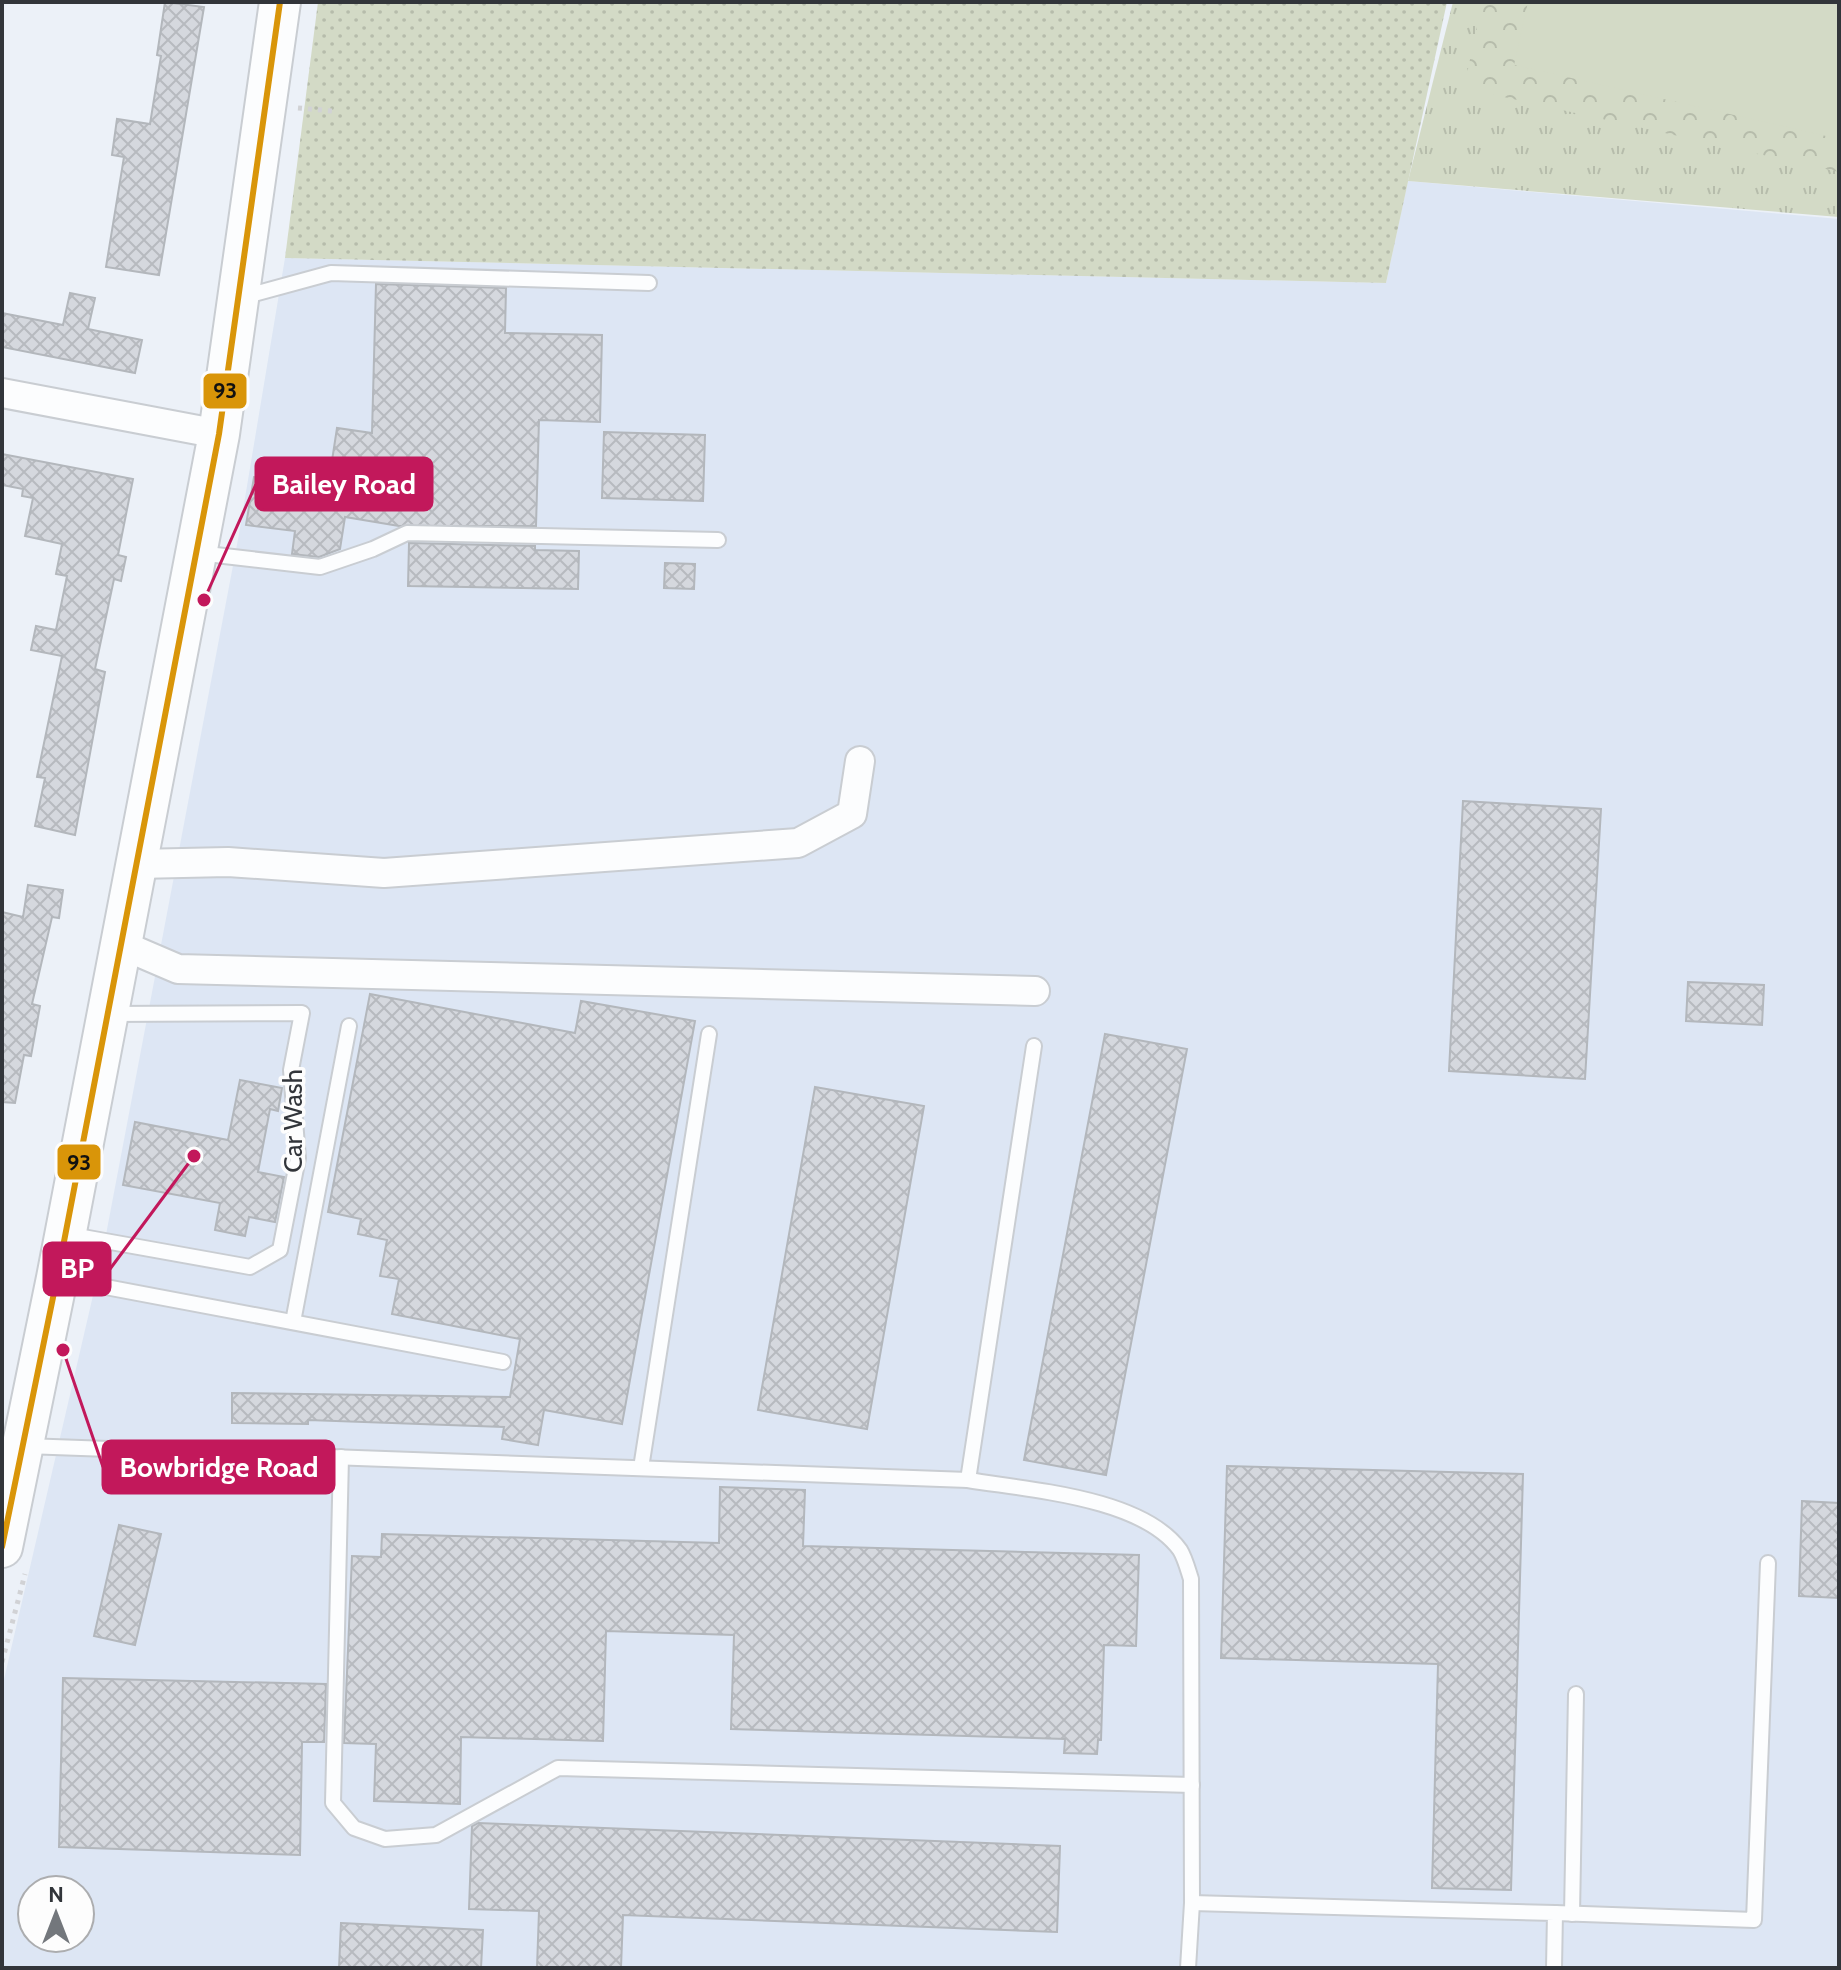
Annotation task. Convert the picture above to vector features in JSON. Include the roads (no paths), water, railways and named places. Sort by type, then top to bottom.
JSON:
[{"type":"street","points":[[2,1547],[66,1234],[219,434],[235,300],[280,2]]},
{"type":"street","points":[[2,393],[219,434]]},
{"type":"street","points":[[137,864],[228,862],[384,873],[798,843],[852,814],[860,761]]},
{"type":"street","points":[[122,945],[178,969],[1035,991]]},
{"type":"lane","points":[[235,300],[331,273],[649,283]]},
{"type":"lane","points":[[194,553],[320,567],[373,549],[407,533],[718,540]]},
{"type":"lane","name":"Car Wash","points":[[66,1234],[250,1267],[280,1250],[298,1158],[291,1070],[302,1013],[108,1014]]},
{"type":"lane","points":[[293,1322],[349,1026]]},
{"type":"lane","points":[[641,1468],[709,1034]]},
{"type":"lane","points":[[968,1480],[1034,1046]]},
{"type":"lane","points":[[57,1278],[503,1362]]},
{"type":"lane","points":[[24,1446],[968,1480],[1107,1505],[1151,1525],[1180,1550],[1191,1579],[1192,1903],[1188,1968]]},
{"type":"lane","points":[[341,1457],[333,1803],[354,1828],[385,1839],[436,1835],[558,1768],[1192,1785]]},
{"type":"lane","points":[[1192,1903],[1754,1920],[1768,1563]]},
{"type":"lane","points":[[1572,1914],[1576,1694]]},
{"type":"lane","points":[[1554,1968],[1555,1913]]},
{"type":"place","name":"Bailey Road","points":[[204,600]]},
{"type":"place","name":"BP","points":[[194,1156]]},
{"type":"place","name":"Bowbridge Road","points":[[63,1350]]}]
